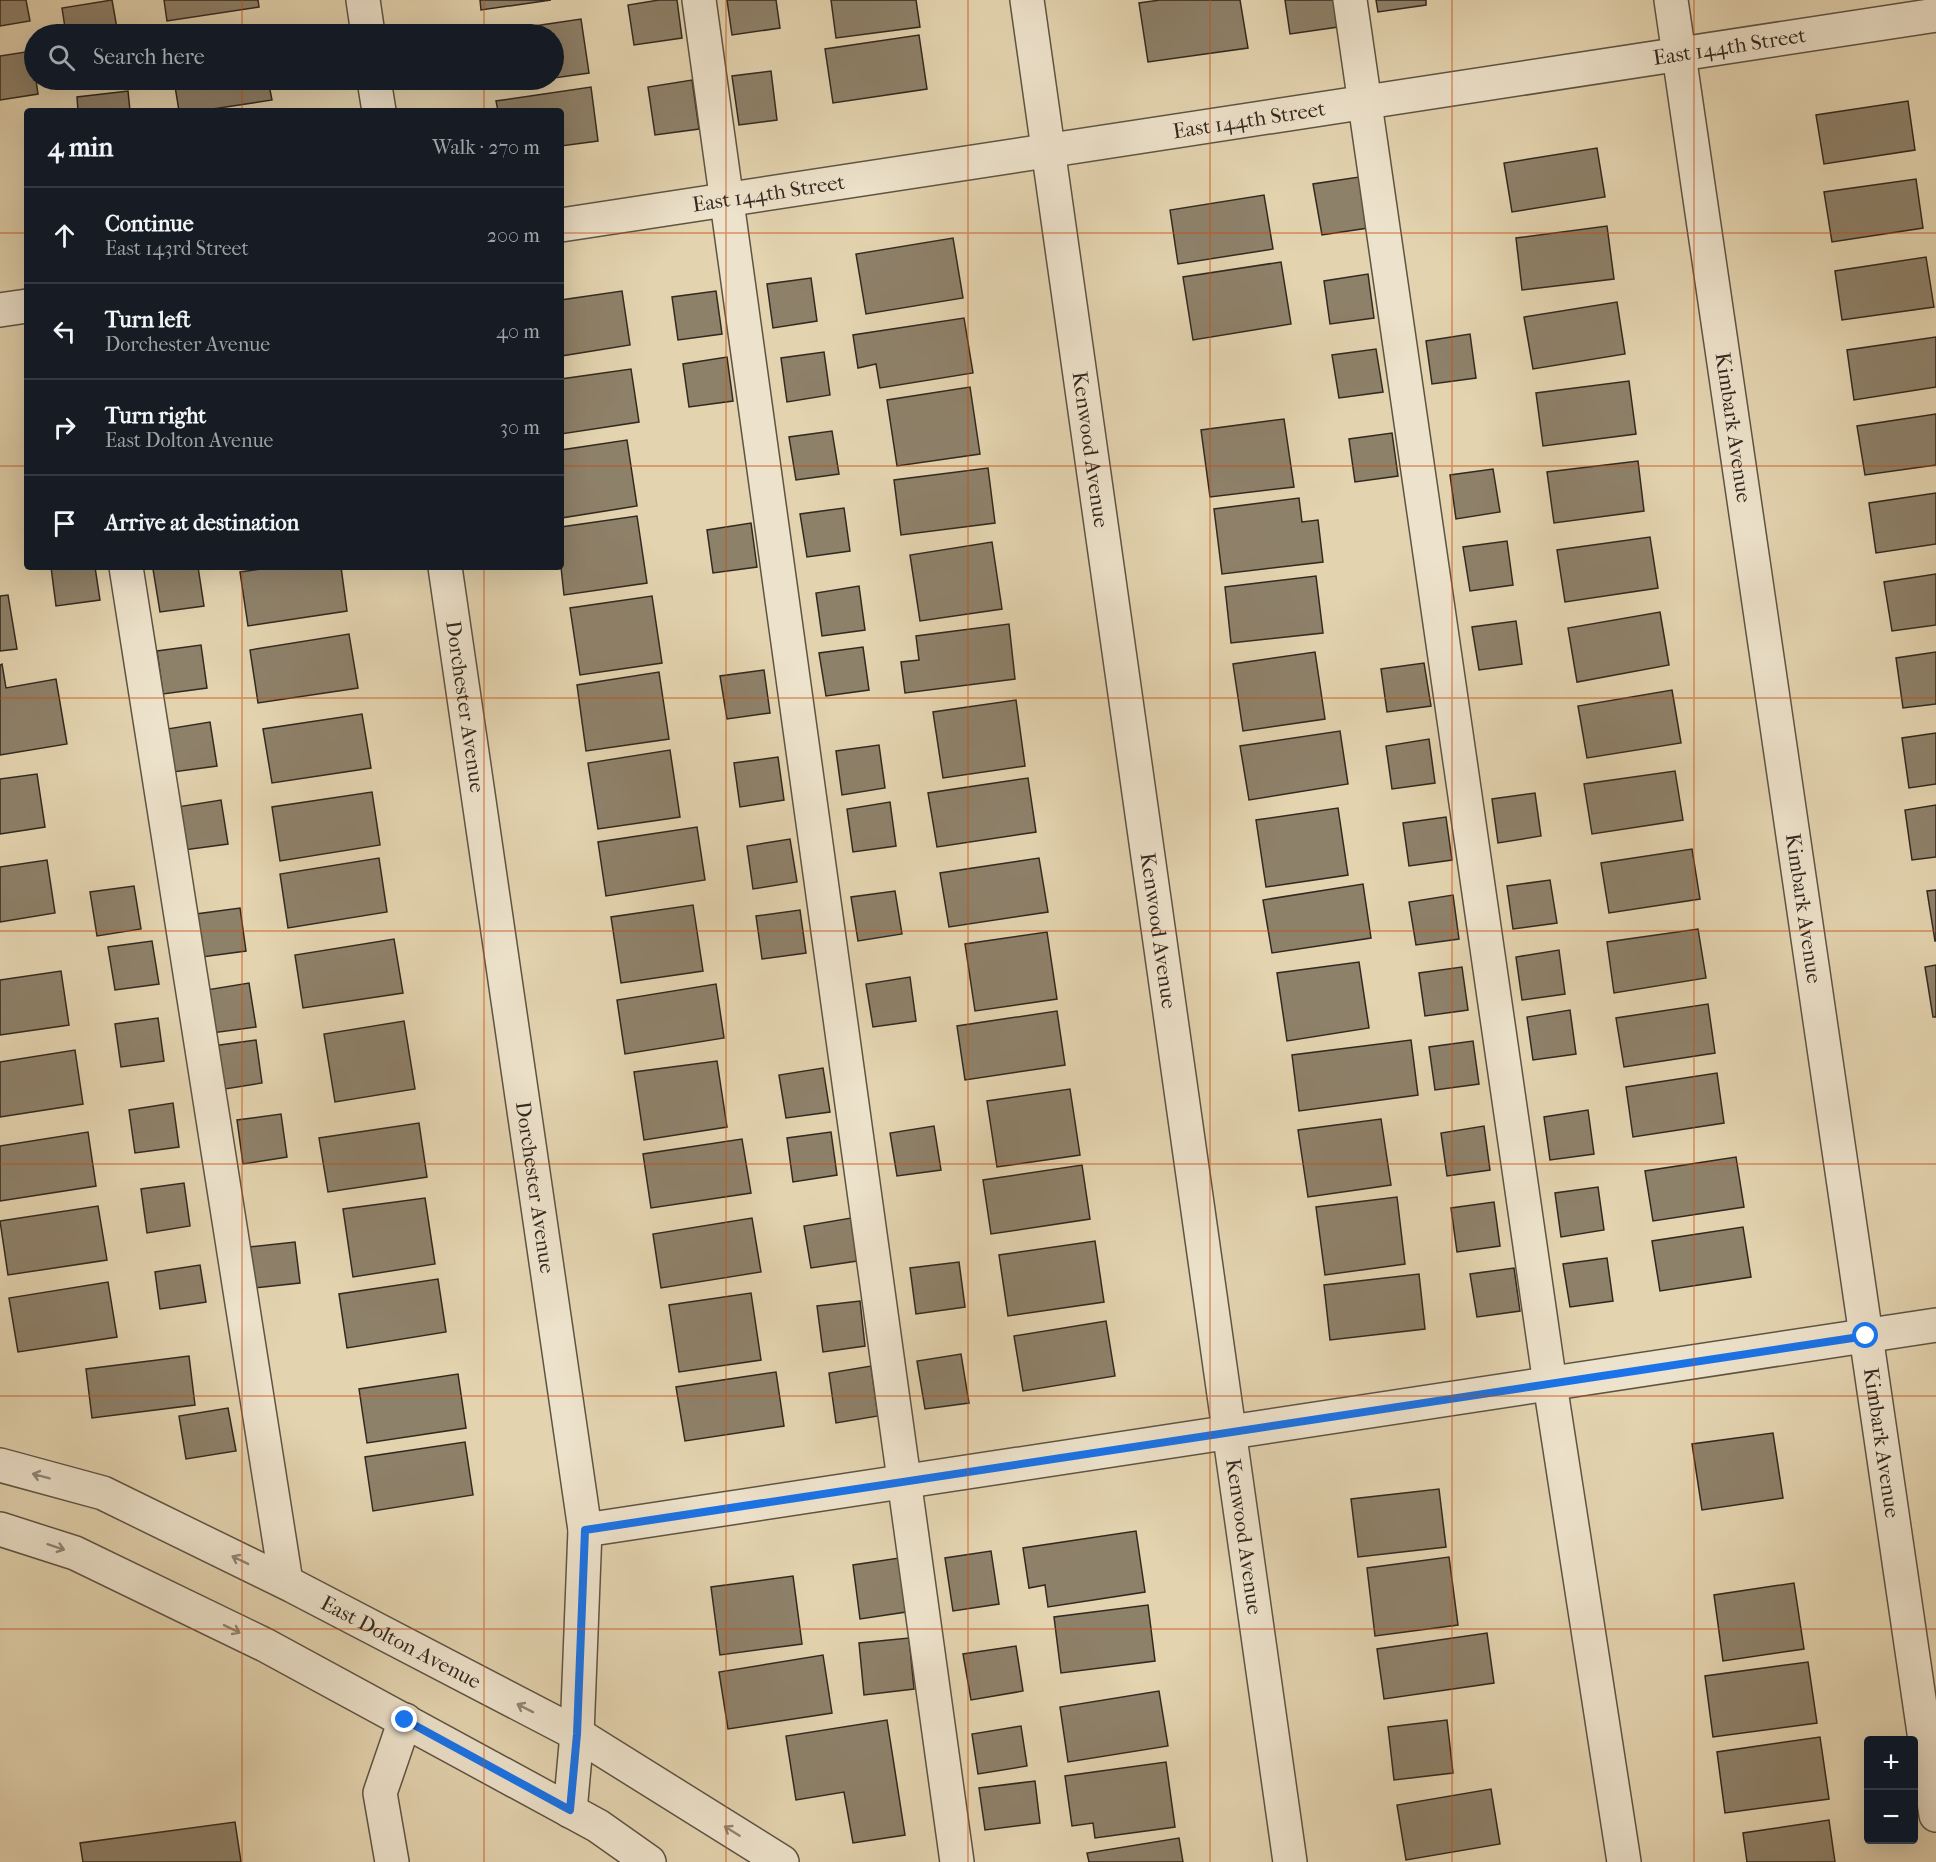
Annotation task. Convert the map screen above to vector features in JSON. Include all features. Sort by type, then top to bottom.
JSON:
[{"type":"street","points":[[363,0],[367,24]]},
{"type":"street","points":[[699,0],[957,1862]]},
{"type":"street","name":"Kenwood Avenue","points":[[1027,0],[1290,1862]]},
{"type":"street","points":[[1350,0],[1550,1384],[1624,1862]]},
{"type":"street","name":"Kimbark Avenue","points":[[1671,0],[1936,1815]]},
{"type":"street","name":"East 144th Street","points":[[564,225],[1936,15]]},
{"type":"street","points":[[376,90],[379,108]]},
{"type":"street","points":[[0,310],[24,306]]},
{"type":"street","points":[[126,570],[286,1582]]},
{"type":"street","name":"Dorchester Avenue","points":[[445,570],[585,1530],[577,1734],[570,1810]]},
{"type":"street","points":[[585,1530],[1936,1325]]},
{"type":"street","name":"East Dolton Avenue","points":[[0,1465],[103,1493],[286,1582],[577,1734],[782,1862]]},
{"type":"street","points":[[0,1528],[75,1553],[265,1645],[570,1810],[598,1826],[649,1862]]},
{"type":"street","points":[[392,1862],[380,1793],[405,1720]]},
{"type":"building","points":[[0,0],[26,0],[30,21],[0,26]]},
{"type":"building","points":[[112,0],[116,24],[64,24],[62,8]]},
{"type":"building","points":[[164,0],[258,0],[259,7],[167,21]]},
{"type":"building","points":[[480,0],[551,0],[481,10]]},
{"type":"building","points":[[659,0],[677,0],[682,38],[634,45],[628,5]]},
{"type":"building","points":[[727,0],[776,0],[780,28],[732,35]]},
{"type":"building","points":[[831,0],[916,0],[920,27],[836,38]]},
{"type":"building","points":[[1160,0],[1240,0],[1248,48],[1148,62],[1139,3]]},
{"type":"building","points":[[1285,0],[1334,0],[1338,27],[1290,34]]},
{"type":"building","points":[[1376,0],[1426,0],[1426,5],[1378,12]]},
{"type":"building","points":[[581,19],[589,73],[564,77],[564,24],[547,24]]},
{"type":"building","points":[[919,35],[927,89],[833,103],[825,49]]},
{"type":"building","points":[[24,52],[24,90],[37,90],[38,94],[0,100],[0,56]]},
{"type":"building","points":[[771,71],[777,120],[739,125],[732,76]]},
{"type":"building","points":[[692,80],[699,129],[655,135],[648,87]]},
{"type":"building","points":[[591,87],[598,141],[564,146],[564,108],[497,108],[496,101]]},
{"type":"building","points":[[176,90],[270,90],[272,100],[219,108],[179,108]]},
{"type":"building","points":[[128,91],[130,108],[78,108],[77,97]]},
{"type":"building","points":[[1908,101],[1915,150],[1824,164],[1816,115]]},
{"type":"building","points":[[1597,148],[1605,197],[1512,212],[1504,163]]},
{"type":"building","points":[[1359,177],[1368,228],[1322,235],[1313,184]]},
{"type":"building","points":[[1916,179],[1923,228],[1832,242],[1824,192]]},
{"type":"building","points":[[1264,195],[1273,249],[1178,264],[1170,210]]},
{"type":"building","points":[[1607,226],[1614,279],[1522,290],[1516,238]]},
{"type":"building","points":[[953,238],[963,298],[866,314],[856,254]]},
{"type":"building","points":[[1926,257],[1934,307],[1842,320],[1835,271]]},
{"type":"building","points":[[1281,262],[1291,324],[1193,340],[1183,277]]},
{"type":"building","points":[[1368,274],[1374,318],[1330,324],[1324,281]]},
{"type":"building","points":[[811,278],[817,321],[773,328],[767,284]]},
{"type":"building","points":[[622,291],[630,345],[564,356],[564,300]]},
{"type":"building","points":[[716,291],[722,334],[678,340],[672,297]]},
{"type":"building","points":[[1617,302],[1625,354],[1533,369],[1524,317]]},
{"type":"building","points":[[964,318],[973,373],[880,388],[876,364],[858,368],[853,335]]},
{"type":"building","points":[[1470,334],[1476,378],[1432,384],[1426,341]]},
{"type":"building","points":[[1936,337],[1936,387],[1854,400],[1847,350]]},
{"type":"building","points":[[1376,349],[1383,392],[1339,398],[1332,355]]},
{"type":"building","points":[[824,352],[830,395],[787,402],[781,358]]},
{"type":"building","points":[[727,357],[733,401],[689,407],[683,364]]},
{"type":"building","points":[[631,369],[639,422],[564,434],[564,379]]},
{"type":"building","points":[[1629,381],[1636,434],[1543,446],[1536,393]]},
{"type":"building","points":[[970,387],[980,454],[897,466],[887,400]]},
{"type":"building","points":[[1936,414],[1936,465],[1865,475],[1857,426]]},
{"type":"building","points":[[1284,419],[1294,487],[1210,497],[1201,430]]},
{"type":"building","points":[[832,431],[839,474],[796,480],[789,437]]},
{"type":"building","points":[[1392,433],[1398,476],[1355,482],[1349,439]]},
{"type":"building","points":[[627,440],[637,506],[564,518],[564,450]]},
{"type":"building","points":[[1638,461],[1644,511],[1554,523],[1547,472]]},
{"type":"building","points":[[988,468],[995,523],[901,535],[894,480]]},
{"type":"building","points":[[1493,469],[1500,512],[1456,519],[1450,475]]},
{"type":"building","points":[[1936,493],[1936,544],[1876,553],[1869,503]]},
{"type":"building","points":[[1299,498],[1302,522],[1318,520],[1323,562],[1222,574],[1214,509]]},
{"type":"building","points":[[844,508],[850,551],[807,557],[800,514]]},
{"type":"building","points":[[637,516],[647,583],[564,595],[561,570],[564,570],[564,527]]},
{"type":"building","points":[[751,523],[757,567],[713,573],[707,530]]},
{"type":"building","points":[[1650,537],[1658,588],[1565,602],[1557,550]]},
{"type":"building","points":[[1507,541],[1513,585],[1470,591],[1463,547]]},
{"type":"building","points":[[992,542],[1002,609],[920,621],[910,555]]},
{"type":"building","points":[[51,570],[95,570],[100,600],[56,606]]},
{"type":"building","points":[[153,570],[198,570],[204,606],[160,612]]},
{"type":"building","points":[[341,570],[347,611],[248,626],[240,572]]},
{"type":"building","points":[[1936,574],[1936,625],[1892,631],[1884,582]]},
{"type":"building","points":[[1316,576],[1323,633],[1231,643],[1225,587]]},
{"type":"building","points":[[859,586],[865,630],[822,636],[816,593]]},
{"type":"building","points":[[8,595],[17,649],[0,651],[0,596]]},
{"type":"building","points":[[652,596],[662,663],[580,675],[570,608]]},
{"type":"building","points":[[1660,612],[1669,665],[1577,682],[1568,628]]},
{"type":"building","points":[[1516,621],[1522,664],[1479,670],[1472,627]]},
{"type":"building","points":[[1009,624],[1015,679],[905,693],[901,662],[919,660],[916,636]]},
{"type":"building","points":[[349,634],[358,688],[258,703],[250,650]]},
{"type":"building","points":[[201,645],[207,688],[163,694],[157,651]]},
{"type":"building","points":[[863,647],[869,690],[826,696],[819,653]]},
{"type":"building","points":[[1315,652],[1325,719],[1243,731],[1233,664]]},
{"type":"building","points":[[1936,652],[1936,704],[1903,708],[1896,658]]},
{"type":"building","points":[[1424,663],[1431,706],[1387,712],[1381,669]]},
{"type":"building","points":[[2,664],[6,688],[56,679],[67,744],[0,755],[0,665]]},
{"type":"building","points":[[764,670],[770,713],[727,719],[720,676]]},
{"type":"building","points":[[659,672],[669,739],[586,751],[577,685]]},
{"type":"building","points":[[1672,690],[1681,743],[1587,758],[1578,706]]},
{"type":"building","points":[[1016,700],[1025,766],[943,778],[933,712]]},
{"type":"building","points":[[362,714],[371,768],[272,783],[263,729]]},
{"type":"building","points":[[210,722],[217,766],[173,772],[167,729]]},
{"type":"building","points":[[1340,731],[1348,784],[1249,800],[1240,746]]},
{"type":"building","points":[[1936,733],[1936,784],[1909,788],[1902,738]]},
{"type":"building","points":[[1429,739],[1435,783],[1392,789],[1386,746]]},
{"type":"building","points":[[879,745],[885,788],[842,795],[836,751]]},
{"type":"building","points":[[670,750],[680,817],[598,829],[588,763]]},
{"type":"building","points":[[778,757],[784,800],[740,807],[734,763]]},
{"type":"building","points":[[1675,771],[1683,820],[1592,834],[1584,784]]},
{"type":"building","points":[[37,774],[45,827],[0,834],[0,779]]},
{"type":"building","points":[[1028,778],[1036,832],[937,847],[928,793]]},
{"type":"building","points":[[372,792],[380,845],[280,861],[272,807]]},
{"type":"building","points":[[1535,793],[1541,836],[1498,843],[1492,799]]},
{"type":"building","points":[[221,800],[228,844],[184,850],[177,807]]},
{"type":"building","points":[[890,802],[896,846],[853,852],[847,809]]},
{"type":"building","points":[[1936,805],[1936,857],[1912,860],[1905,810]]},
{"type":"building","points":[[1338,808],[1348,875],[1266,887],[1256,820]]},
{"type":"building","points":[[1446,817],[1452,860],[1409,866],[1403,823]]},
{"type":"building","points":[[697,827],[705,880],[606,896],[598,842]]},
{"type":"building","points":[[790,839],[797,882],[753,889],[747,846]]},
{"type":"building","points":[[1692,849],[1700,899],[1609,913],[1601,863]]},
{"type":"building","points":[[379,858],[387,912],[288,928],[280,874]]},
{"type":"building","points":[[1039,858],[1048,912],[949,927],[940,873]]},
{"type":"building","points":[[47,860],[55,913],[0,922],[0,867]]},
{"type":"building","points":[[1550,880],[1557,923],[1513,929],[1507,886]]},
{"type":"building","points":[[1363,884],[1371,938],[1272,953],[1263,900]]},
{"type":"building","points":[[134,886],[141,929],[97,936],[90,892]]},
{"type":"building","points":[[1936,890],[1936,941],[1935,941],[1927,891]]},
{"type":"building","points":[[895,891],[902,934],[858,941],[851,897]]},
{"type":"building","points":[[1453,895],[1459,939],[1416,945],[1409,902]]},
{"type":"building","points":[[693,905],[703,971],[621,983],[611,917]]},
{"type":"building","points":[[240,908],[246,951],[202,957],[196,914]]},
{"type":"building","points":[[800,910],[806,953],[762,959],[756,916]]},
{"type":"building","points":[[1698,929],[1706,978],[1614,993],[1607,942]]},
{"type":"building","points":[[1047,932],[1057,999],[975,1011],[965,944]]},
{"type":"building","points":[[394,939],[403,993],[303,1008],[295,955]]},
{"type":"building","points":[[152,941],[159,984],[115,990],[108,947]]},
{"type":"building","points":[[1559,950],[1565,994],[1522,1000],[1516,957]]},
{"type":"building","points":[[1359,962],[1369,1028],[1287,1041],[1277,973]]},
{"type":"building","points":[[1936,965],[1936,1017],[1933,1017],[1925,967]]},
{"type":"building","points":[[1462,967],[1468,1010],[1425,1016],[1419,973]]},
{"type":"building","points":[[61,971],[69,1025],[0,1035],[0,980]]},
{"type":"building","points":[[910,977],[916,1021],[873,1027],[866,984]]},
{"type":"building","points":[[249,983],[256,1027],[212,1033],[206,990]]},
{"type":"building","points":[[716,984],[724,1038],[625,1054],[617,1000]]},
{"type":"building","points":[[1708,1004],[1715,1053],[1624,1067],[1616,1018]]},
{"type":"building","points":[[1570,1010],[1576,1054],[1533,1060],[1527,1017]]},
{"type":"building","points":[[1057,1011],[1065,1065],[965,1080],[957,1026]]},
{"type":"building","points":[[158,1018],[164,1061],[121,1067],[115,1024]]},
{"type":"building","points":[[404,1021],[415,1089],[335,1102],[324,1034]]},
{"type":"building","points":[[256,1040],[262,1083],[219,1090],[213,1046]]},
{"type":"building","points":[[1411,1040],[1418,1095],[1299,1111],[1292,1055]]},
{"type":"building","points":[[1473,1041],[1479,1084],[1435,1090],[1429,1047]]},
{"type":"building","points":[[75,1050],[83,1104],[0,1117],[0,1062]]},
{"type":"building","points":[[717,1061],[727,1127],[644,1140],[634,1072]]},
{"type":"building","points":[[823,1068],[830,1112],[786,1118],[779,1075]]},
{"type":"building","points":[[1717,1073],[1724,1123],[1633,1137],[1626,1087]]},
{"type":"building","points":[[1070,1089],[1080,1155],[997,1167],[987,1101]]},
{"type":"building","points":[[173,1103],[179,1147],[135,1153],[129,1110]]},
{"type":"building","points":[[1588,1110],[1594,1154],[1550,1160],[1544,1117]]},
{"type":"building","points":[[281,1114],[287,1157],[243,1164],[237,1120]]},
{"type":"building","points":[[1381,1119],[1391,1185],[1308,1197],[1298,1130]]},
{"type":"building","points":[[419,1123],[427,1177],[328,1192],[319,1138]]},
{"type":"building","points":[[934,1126],[941,1170],[897,1176],[890,1133]]},
{"type":"building","points":[[1484,1126],[1490,1170],[1447,1176],[1441,1133]]},
{"type":"building","points":[[88,1132],[96,1186],[0,1201],[0,1146]]},
{"type":"building","points":[[831,1132],[837,1175],[793,1182],[787,1138]]},
{"type":"building","points":[[742,1139],[751,1193],[651,1208],[643,1154]]},
{"type":"building","points":[[1736,1157],[1744,1207],[1653,1221],[1645,1171]]},
{"type":"building","points":[[1082,1165],[1090,1219],[991,1234],[983,1180]]},
{"type":"building","points":[[184,1183],[190,1226],[147,1233],[141,1189]]},
{"type":"building","points":[[1598,1187],[1604,1230],[1561,1237],[1555,1193]]},
{"type":"building","points":[[1397,1197],[1405,1264],[1325,1275],[1316,1207]]},
{"type":"building","points":[[425,1198],[435,1264],[353,1277],[343,1209]]},
{"type":"building","points":[[1494,1202],[1500,1246],[1457,1252],[1451,1208]]},
{"type":"building","points":[[98,1206],[107,1260],[8,1275],[0,1221]]},
{"type":"building","points":[[752,1218],[761,1272],[661,1288],[653,1234]]},
{"type":"building","points":[[851,1218],[857,1261],[811,1268],[804,1226]]},
{"type":"building","points":[[1743,1227],[1751,1277],[1660,1291],[1652,1241]]},
{"type":"building","points":[[1095,1241],[1104,1302],[1008,1316],[999,1255]]},
{"type":"building","points":[[295,1242],[300,1283],[254,1288],[249,1247]]},
{"type":"building","points":[[1607,1258],[1613,1301],[1570,1307],[1563,1264]]},
{"type":"building","points":[[959,1262],[965,1307],[916,1314],[910,1268]]},
{"type":"building","points":[[200,1265],[206,1302],[160,1309],[155,1272]]},
{"type":"building","points":[[1514,1268],[1520,1311],[1477,1317],[1470,1274]]},
{"type":"building","points":[[1419,1274],[1425,1329],[1330,1340],[1324,1285]]},
{"type":"building","points":[[438,1279],[446,1332],[347,1348],[339,1294]]},
{"type":"building","points":[[108,1282],[117,1337],[18,1352],[9,1298]]},
{"type":"building","points":[[751,1293],[761,1360],[679,1372],[669,1305]]},
{"type":"building","points":[[860,1301],[865,1346],[823,1352],[817,1306]]},
{"type":"building","points":[[1106,1321],[1115,1376],[1023,1391],[1014,1336]]},
{"type":"building","points":[[961,1354],[969,1403],[925,1409],[917,1361]]},
{"type":"building","points":[[189,1356],[195,1405],[92,1418],[86,1369]]},
{"type":"building","points":[[871,1366],[878,1416],[836,1423],[829,1373]]},
{"type":"building","points":[[776,1372],[784,1426],[685,1441],[676,1387]]},
{"type":"building","points":[[458,1374],[466,1428],[367,1443],[359,1389]]},
{"type":"building","points":[[228,1408],[236,1451],[186,1459],[179,1416]]},
{"type":"building","points":[[1773,1433],[1783,1498],[1702,1510],[1692,1444]]},
{"type":"building","points":[[465,1442],[473,1495],[373,1511],[365,1457]]},
{"type":"building","points":[[1439,1489],[1446,1547],[1358,1557],[1351,1499]]},
{"type":"building","points":[[1136,1531],[1145,1592],[1048,1607],[1045,1585],[1029,1588],[1023,1548]]},
{"type":"building","points":[[991,1551],[999,1604],[953,1611],[945,1558]]},
{"type":"building","points":[[1449,1557],[1458,1625],[1375,1636],[1367,1568]]},
{"type":"building","points":[[899,1558],[906,1612],[860,1619],[853,1565]]},
{"type":"building","points":[[793,1576],[802,1644],[720,1655],[711,1587]]},
{"type":"building","points":[[1794,1583],[1804,1649],[1723,1661],[1714,1595]]},
{"type":"building","points":[[1148,1605],[1155,1661],[1061,1673],[1054,1617]]},
{"type":"building","points":[[1487,1633],[1494,1683],[1384,1699],[1377,1649]]},
{"type":"building","points":[[909,1638],[914,1689],[864,1695],[859,1643]]},
{"type":"building","points":[[1016,1646],[1023,1691],[971,1700],[963,1654]]},
{"type":"building","points":[[823,1655],[832,1713],[728,1729],[719,1672]]},
{"type":"building","points":[[1808,1662],[1817,1723],[1713,1737],[1705,1676]]},
{"type":"building","points":[[1159,1691],[1168,1746],[1068,1762],[1060,1707]]},
{"type":"building","points":[[887,1720],[905,1835],[853,1843],[844,1792],[796,1800],[786,1736]]},
{"type":"building","points":[[1447,1720],[1453,1773],[1394,1780],[1388,1727]]},
{"type":"building","points":[[1021,1726],[1027,1766],[978,1774],[972,1734]]},
{"type":"building","points":[[1820,1737],[1829,1799],[1725,1813],[1717,1752]]},
{"type":"building","points":[[1166,1762],[1175,1827],[1095,1838],[1093,1823],[1072,1826],[1065,1776]]},
{"type":"building","points":[[1035,1781],[1040,1823],[985,1830],[979,1788]]},
{"type":"building","points":[[1491,1789],[1500,1844],[1406,1860],[1397,1805]]},
{"type":"building","points":[[1829,1820],[1835,1862],[1747,1862],[1743,1833]]},
{"type":"building","points":[[235,1822],[241,1862],[83,1862],[80,1843]]},
{"type":"building","points":[[1179,1838],[1183,1862],[1089,1862],[1087,1853]]},
{"type":"route","points":[[405,1720],[570,1810],[577,1734],[585,1530],[1866,1336]]}]
